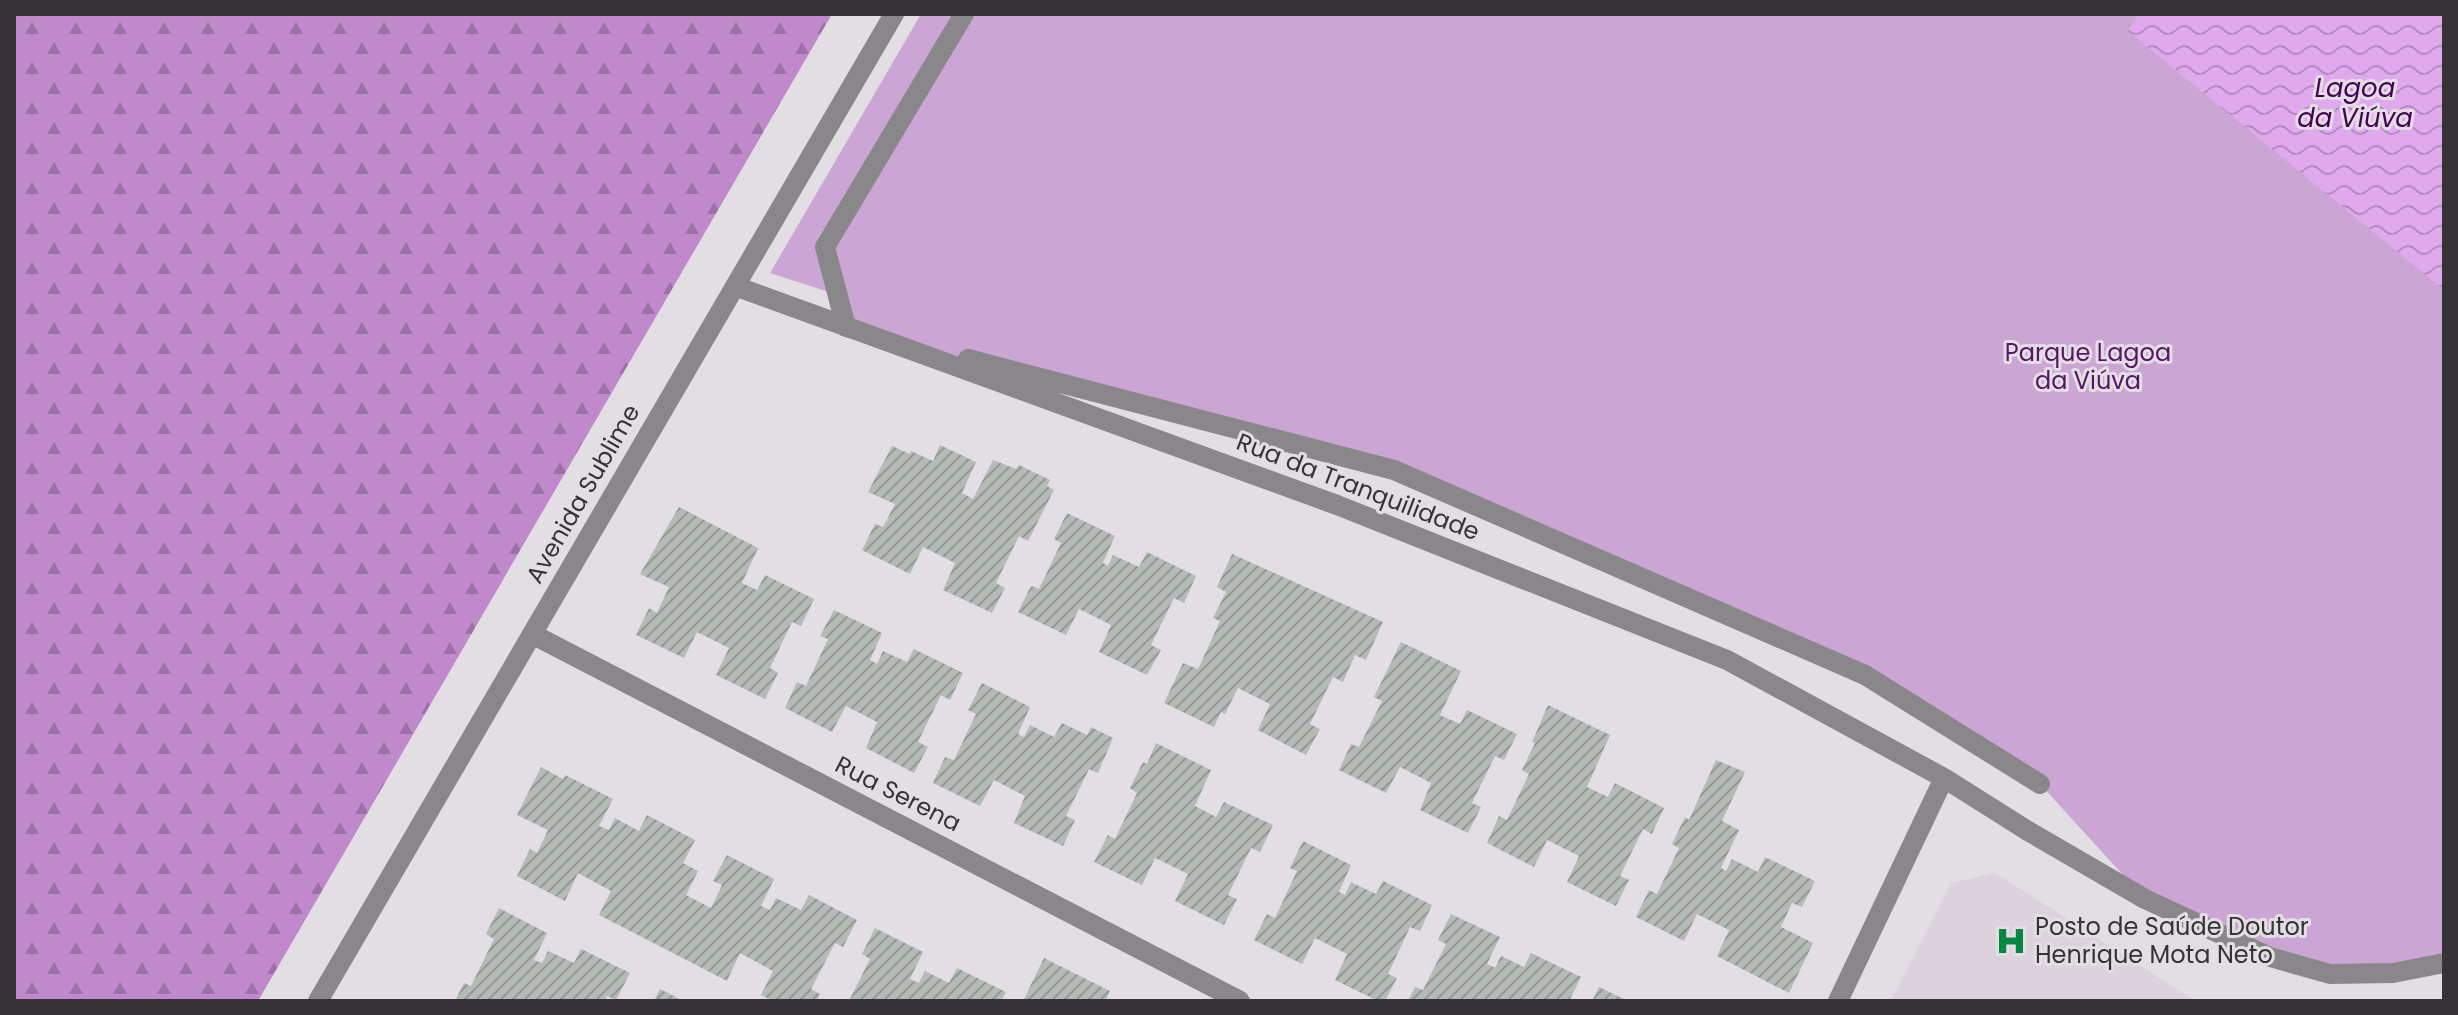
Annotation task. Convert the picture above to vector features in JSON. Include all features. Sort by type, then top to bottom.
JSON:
[{"type":"street","name":"Avenida Sublime","points":[[318,1001],[894,14]]},
{"type":"street","points":[[967,15],[825,247],[846,327],[1394,470],[1865,675],[2040,784]]},
{"type":"street","name":"Rua da Tranquilidade","points":[[735,286],[1337,505],[1727,660],[1944,778],[2145,899],[2270,957],[2330,974],[2393,973],[2444,963]]},
{"type":"street","name":"Rua Serena","points":[[532,634],[1240,1001]]},
{"type":"street","points":[[1838,1001],[1944,778]]},
{"type":"shaded area","name":"Posto de Saúde Doutor Henrique Mota Neto","points":[[1995,873],[2200,1001],[1891,1001],[1951,883]]},
{"type":"green space","points":[[14,14],[832,14],[258,1001],[14,1001]]},
{"type":"green space","name":"Parque Lagoa da Viúva","points":[[921,14],[2444,14],[2444,963],[2330,974],[2145,899],[2040,784],[1865,675],[1394,470],[846,327],[838,295],[770,273]]},
{"type":"water","name":"Lagoa da Viúva","points":[[2139,14],[2444,14],[2444,290],[2128,31]]},
{"type":"building","points":[[940,445],[976,462],[962,493],[973,499],[993,460],[1016,469],[1019,465],[1050,480],[1047,486],[1054,490],[1028,541],[1019,536],[996,583],[1005,588],[992,613],[943,590],[955,563],[923,547],[910,574],[862,550],[875,524],[883,527],[895,504],[868,492],[892,446],[933,461]]},
{"type":"building","points":[[679,507],[758,548],[742,583],[757,590],[765,575],[814,599],[801,626],[792,622],[770,668],[778,673],[765,699],[716,675],[729,648],[697,632],[684,658],[636,635],[649,608],[657,613],[669,587],[640,574]]},
{"type":"building","points":[[1067,513],[1115,536],[1103,563],[1108,566],[1113,555],[1139,567],[1147,552],[1196,576],[1184,603],[1174,598],[1151,645],[1161,650],[1147,675],[1099,652],[1111,625],[1079,609],[1066,635],[1018,612],[1031,586],[1039,589],[1061,543],[1054,539]]},
{"type":"building","points":[[1232,554],[1383,622],[1366,660],[1355,655],[1343,682],[1333,677],[1310,724],[1320,729],[1306,755],[1258,730],[1270,704],[1238,688],[1225,714],[1221,712],[1214,727],[1164,703],[1183,663],[1198,669],[1220,621],[1213,618],[1226,592],[1217,587]]},
{"type":"building","points":[[834,610],[882,633],[870,660],[877,664],[883,651],[907,662],[914,649],[963,673],[950,700],[941,695],[918,742],[928,747],[914,773],[866,748],[877,722],[846,706],[832,732],[785,708],[797,682],[806,686],[828,639],[820,636]]},
{"type":"building","points":[[1401,642],[1461,671],[1440,715],[1460,724],[1467,710],[1517,734],[1504,760],[1495,756],[1472,803],[1481,807],[1468,833],[1420,810],[1431,783],[1400,767],[1386,793],[1339,770],[1351,744],[1359,747],[1382,701],[1374,697]]},
{"type":"building","points":[[982,683],[1030,707],[1018,734],[1024,737],[1030,725],[1054,737],[1062,723],[1087,735],[1091,727],[1113,738],[1098,773],[1089,769],[1066,816],[1075,820],[1063,846],[1014,823],[1025,796],[994,780],[980,806],[933,783],[945,757],[954,760],[976,714],[968,710]]},
{"type":"building","points":[[1548,705],[1610,735],[1587,787],[1608,797],[1615,783],[1664,808],[1652,834],[1643,829],[1620,876],[1629,880],[1616,906],[1567,882],[1579,856],[1547,840],[1534,867],[1487,843],[1499,816],[1507,820],[1529,774],[1522,770]]},
{"type":"building","points":[[1156,743],[1211,770],[1195,806],[1216,817],[1224,802],[1273,825],[1260,852],[1251,848],[1228,895],[1237,899],[1224,925],[1175,901],[1188,874],[1155,858],[1142,885],[1094,862],[1108,835],[1115,839],[1137,793],[1130,788],[1143,762],[1147,764]]},
{"type":"building","points":[[1716,760],[1745,772],[1722,821],[1739,830],[1721,868],[1726,871],[1732,859],[1758,872],[1765,857],[1815,881],[1802,907],[1792,903],[1781,927],[1813,943],[1789,993],[1717,956],[1729,930],[1697,914],[1684,941],[1636,917],[1649,890],[1657,894],[1679,848],[1672,844],[1685,817],[1689,820]]},
{"type":"building","points":[[541,767],[563,779],[565,775],[613,799],[599,826],[609,830],[615,818],[639,831],[647,815],[695,840],[683,863],[698,871],[686,895],[711,908],[722,885],[713,881],[727,855],[774,879],[761,906],[770,910],[776,898],[801,910],[809,895],[857,920],[843,947],[835,943],[811,989],[820,994],[817,1001],[773,1001],[761,995],[773,971],[740,953],[727,981],[599,915],[611,891],[578,873],[565,901],[517,876],[530,849],[537,853],[548,830],[517,815]]},
{"type":"building","points":[[1303,841],[1351,865],[1339,892],[1345,895],[1351,882],[1376,894],[1383,881],[1432,905],[1420,931],[1410,927],[1388,974],[1397,978],[1385,1001],[1378,1001],[1335,980],[1347,954],[1315,938],[1302,964],[1254,940],[1267,914],[1275,918],[1297,871],[1290,868]]},
{"type":"building","points":[[499,908],[547,933],[534,960],[542,963],[548,951],[574,963],[581,949],[630,973],[616,1000],[607,996],[605,1001],[455,1001],[464,983],[471,986],[494,939],[486,934]]},
{"type":"building","points":[[1451,914],[1500,937],[1487,964],[1495,968],[1501,956],[1524,967],[1531,953],[1581,977],[1569,1001],[1408,1001],[1415,987],[1423,990],[1446,944],[1438,940]]},
{"type":"building","points":[[875,928],[923,952],[910,979],[919,983],[925,971],[949,983],[957,968],[1006,992],[1001,1001],[849,1001],[870,959],[862,954]]},
{"type":"building","points":[[1044,958],[1110,991],[1105,1001],[1023,1001]]},
{"type":"building","points":[[1599,987],[1628,1001],[1592,1001]]},
{"type":"building","points":[[660,989],[684,1001],[654,1001]]},
{"type":"place","name":"Posto de Saúde Doutor Henrique Mota Neto","points":[[2011,941]]}]
